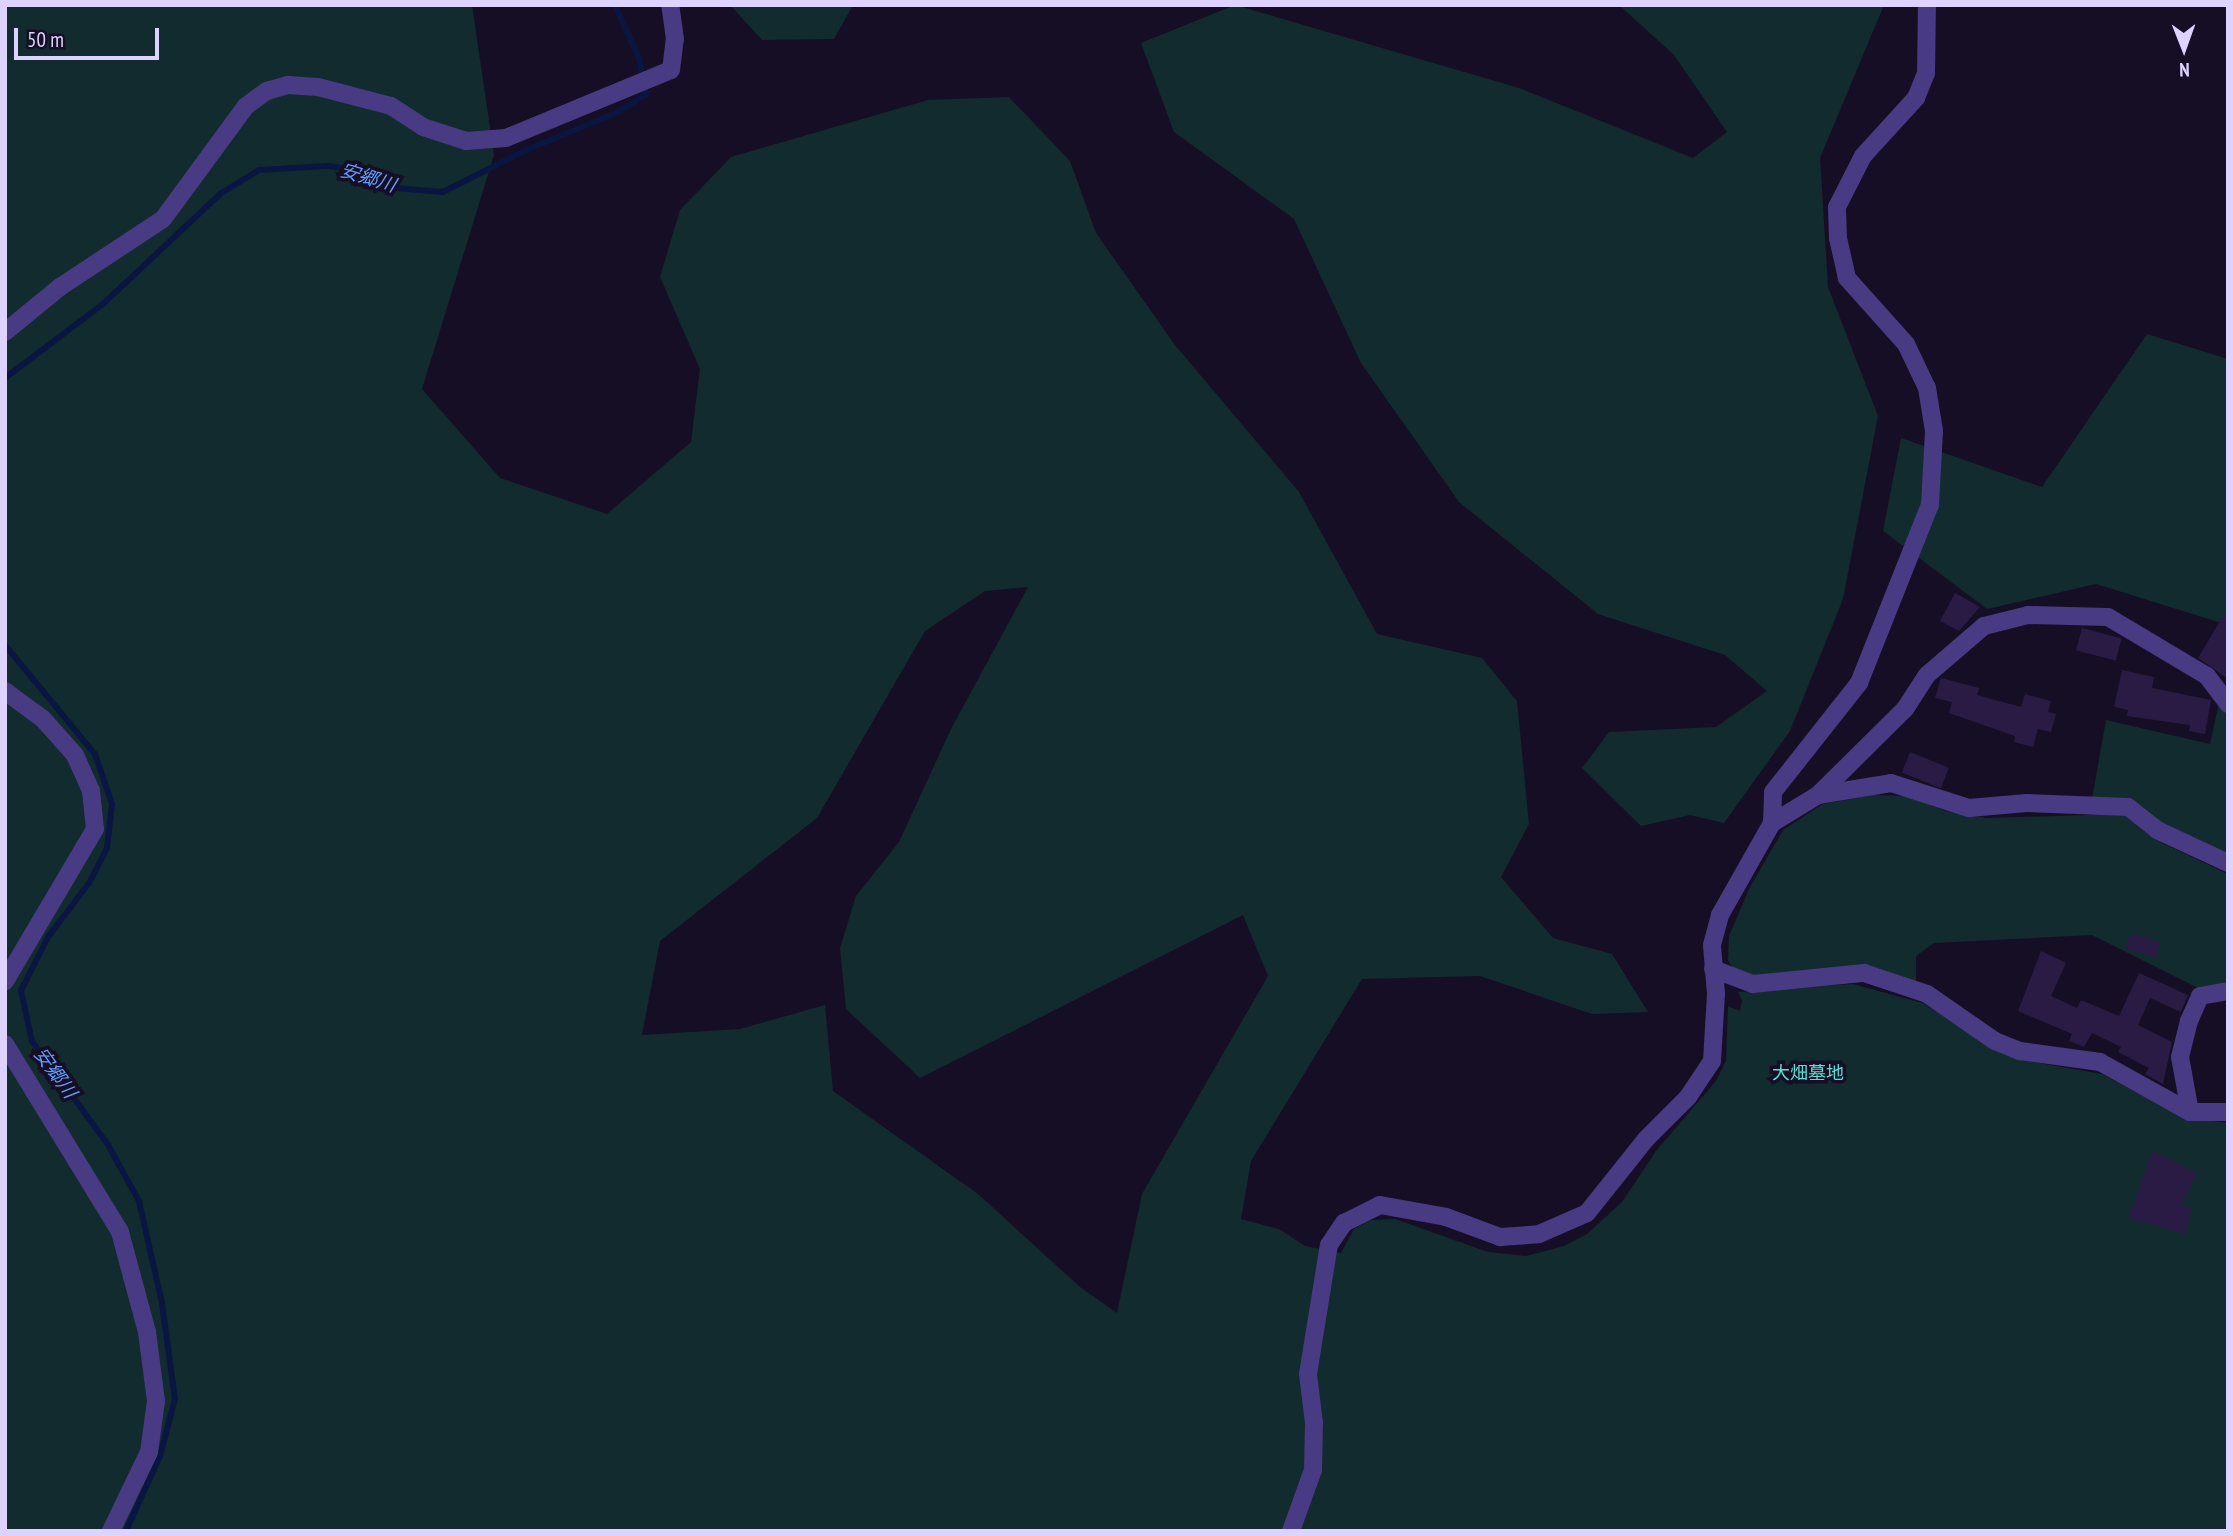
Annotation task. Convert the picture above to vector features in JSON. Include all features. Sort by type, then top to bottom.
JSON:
[{"type":"street","points":[[5,332],[61,288],[163,219],[246,106],[267,91],[288,85],[360,96],[391,106],[423,127],[466,141],[506,138],[639,81],[671,71],[675,39],[670,5]]},
{"type":"street","points":[[1291,1531],[1313,1470],[1314,1423],[1308,1374],[1329,1245],[1344,1223],[1380,1205],[1446,1217],[1500,1237],[1539,1234],[1587,1213],[1646,1139],[1688,1097],[1712,1061],[1712,945],[1720,915],[1772,823],[1773,792],[1859,682],[1930,505],[1934,431],[1927,388],[1906,344],[1847,278],[1838,239],[1837,207],[1863,156],[1916,98],[1926,73],[1927,5]]},
{"type":"street","points":[[1772,823],[1818,795],[1905,709],[1927,675],[1954,649],[1984,626],[2028,615],[2108,617],[2207,676],[2228,704]]},
{"type":"street","points":[[5,691],[43,719],[75,755],[91,791],[95,828],[5,981]]},
{"type":"street","points":[[1818,795],[1891,783],[1969,808],[2027,803],[2128,807],[2157,830],[2228,863]]},
{"type":"street","points":[[1713,969],[1753,984],[1864,974],[1927,994],[1995,1041],[2020,1051],[2100,1062],[2190,1112],[2228,1112]]},
{"type":"street","points":[[2190,1112],[2180,1056],[2189,1021],[2200,996],[2228,991]]},
{"type":"street","points":[[5,1044],[120,1232],[144,1321],[156,1401],[149,1452],[111,1531]]},
{"type":"green space","name":"大畑墓地","points":[[5,5],[472,5],[494,155],[422,389],[500,478],[607,514],[691,442],[700,369],[660,277],[680,210],[731,157],[928,100],[1009,97],[1070,161],[1096,233],[1175,345],[1299,492],[1377,634],[1482,658],[1517,701],[1529,824],[1501,877],[1553,938],[1612,954],[1648,1012],[1592,1014],[1480,976],[1362,979],[1251,1161],[1241,1219],[1279,1229],[1305,1246],[1341,1253],[1354,1229],[1371,1220],[1395,1219],[1488,1252],[1526,1256],[1564,1246],[1587,1234],[1622,1202],[1656,1151],[1716,1081],[1726,1061],[1728,1006],[1740,1011],[1742,1000],[1738,992],[1853,984],[1922,1003],[2017,1059],[2102,1074],[2182,1117],[2228,1123],[2228,1531],[5,1531]],"holes":[[[1028,587],[951,729],[899,842],[856,896],[840,948],[846,1009],[920,1078],[1243,915],[1268,976],[1142,1194],[1117,1313],[1080,1287],[978,1194],[833,1091],[825,1005],[740,1029],[642,1035],[660,941],[817,818],[925,631],[985,591]]]},
{"type":"green space","points":[[730,5],[853,5],[834,39],[762,40]]},
{"type":"green space","points":[[1235,5],[1519,88],[1693,158],[1727,132],[1674,55],[1619,5],[1884,5],[1820,158],[1828,287],[1878,416],[1843,599],[1790,731],[1724,823],[1690,815],[1641,826],[1582,768],[1609,732],[1716,727],[1767,691],[1725,655],[1598,614],[1459,502],[1361,363],[1294,219],[1174,132],[1141,43]]},
{"type":"green space","points":[[2147,334],[2228,359],[2228,625],[2096,584],[1987,609],[1883,531],[1901,438],[2042,487]]},
{"type":"green space","points":[[2220,698],[2228,707],[2228,858],[2092,799],[2106,720],[2210,744]]},
{"type":"green space","points":[[1872,795],[1906,796],[1946,811],[1986,818],[2122,814],[2160,842],[2228,874],[2228,990],[2208,993],[2092,935],[1934,943],[1916,956],[1916,984],[1748,976],[1733,968],[1728,961],[1729,936],[1750,887],[1783,830],[1823,804]]},
{"type":"building","points":[[1955,593],[1980,607],[1959,631],[1940,621]]},
{"type":"building","points":[[2228,608],[2228,679],[2198,658]]},
{"type":"building","points":[[2082,628],[2122,639],[2116,661],[2076,650]]},
{"type":"building","points":[[2122,670],[2154,677],[2152,688],[2211,700],[2205,734],[2189,731],[2190,725],[2127,716],[2128,710],[2114,707]]},
{"type":"building","points":[[1941,678],[1979,688],[1977,695],[2021,707],[2025,694],[2051,701],[2048,712],[2056,714],[2051,732],[2038,729],[2033,747],[2014,742],[2015,736],[1949,713],[1952,702],[1935,698]]},
{"type":"building","points":[[1910,752],[1949,768],[1941,788],[1902,772]]},
{"type":"building","points":[[2130,933],[2161,942],[2156,957],[2126,948]]},
{"type":"building","points":[[2041,951],[2066,963],[2051,996],[2077,1008],[2081,1000],[2119,1016],[2139,973],[2188,995],[2181,1012],[2150,998],[2138,1025],[2172,1042],[2163,1084],[2145,1074],[2149,1068],[2118,1052],[2121,1047],[2092,1033],[2084,1047],[2069,1041],[2072,1034],[2018,1011]]},
{"type":"building","points":[[2152,1151],[2197,1173],[2181,1205],[2192,1208],[2185,1234],[2129,1218]]},
{"type":"waterway","name":"安郷川","points":[[5,378],[103,304],[220,194],[259,170],[328,166],[356,170],[395,188],[443,192],[526,150],[616,113],[646,94],[639,58],[615,5]]},
{"type":"waterway","name":"安郷川","points":[[5,645],[95,754],[112,804],[107,848],[89,883],[48,937],[21,991],[32,1041],[108,1145],[139,1201],[162,1303],[175,1399],[160,1456],[126,1531]]}]
